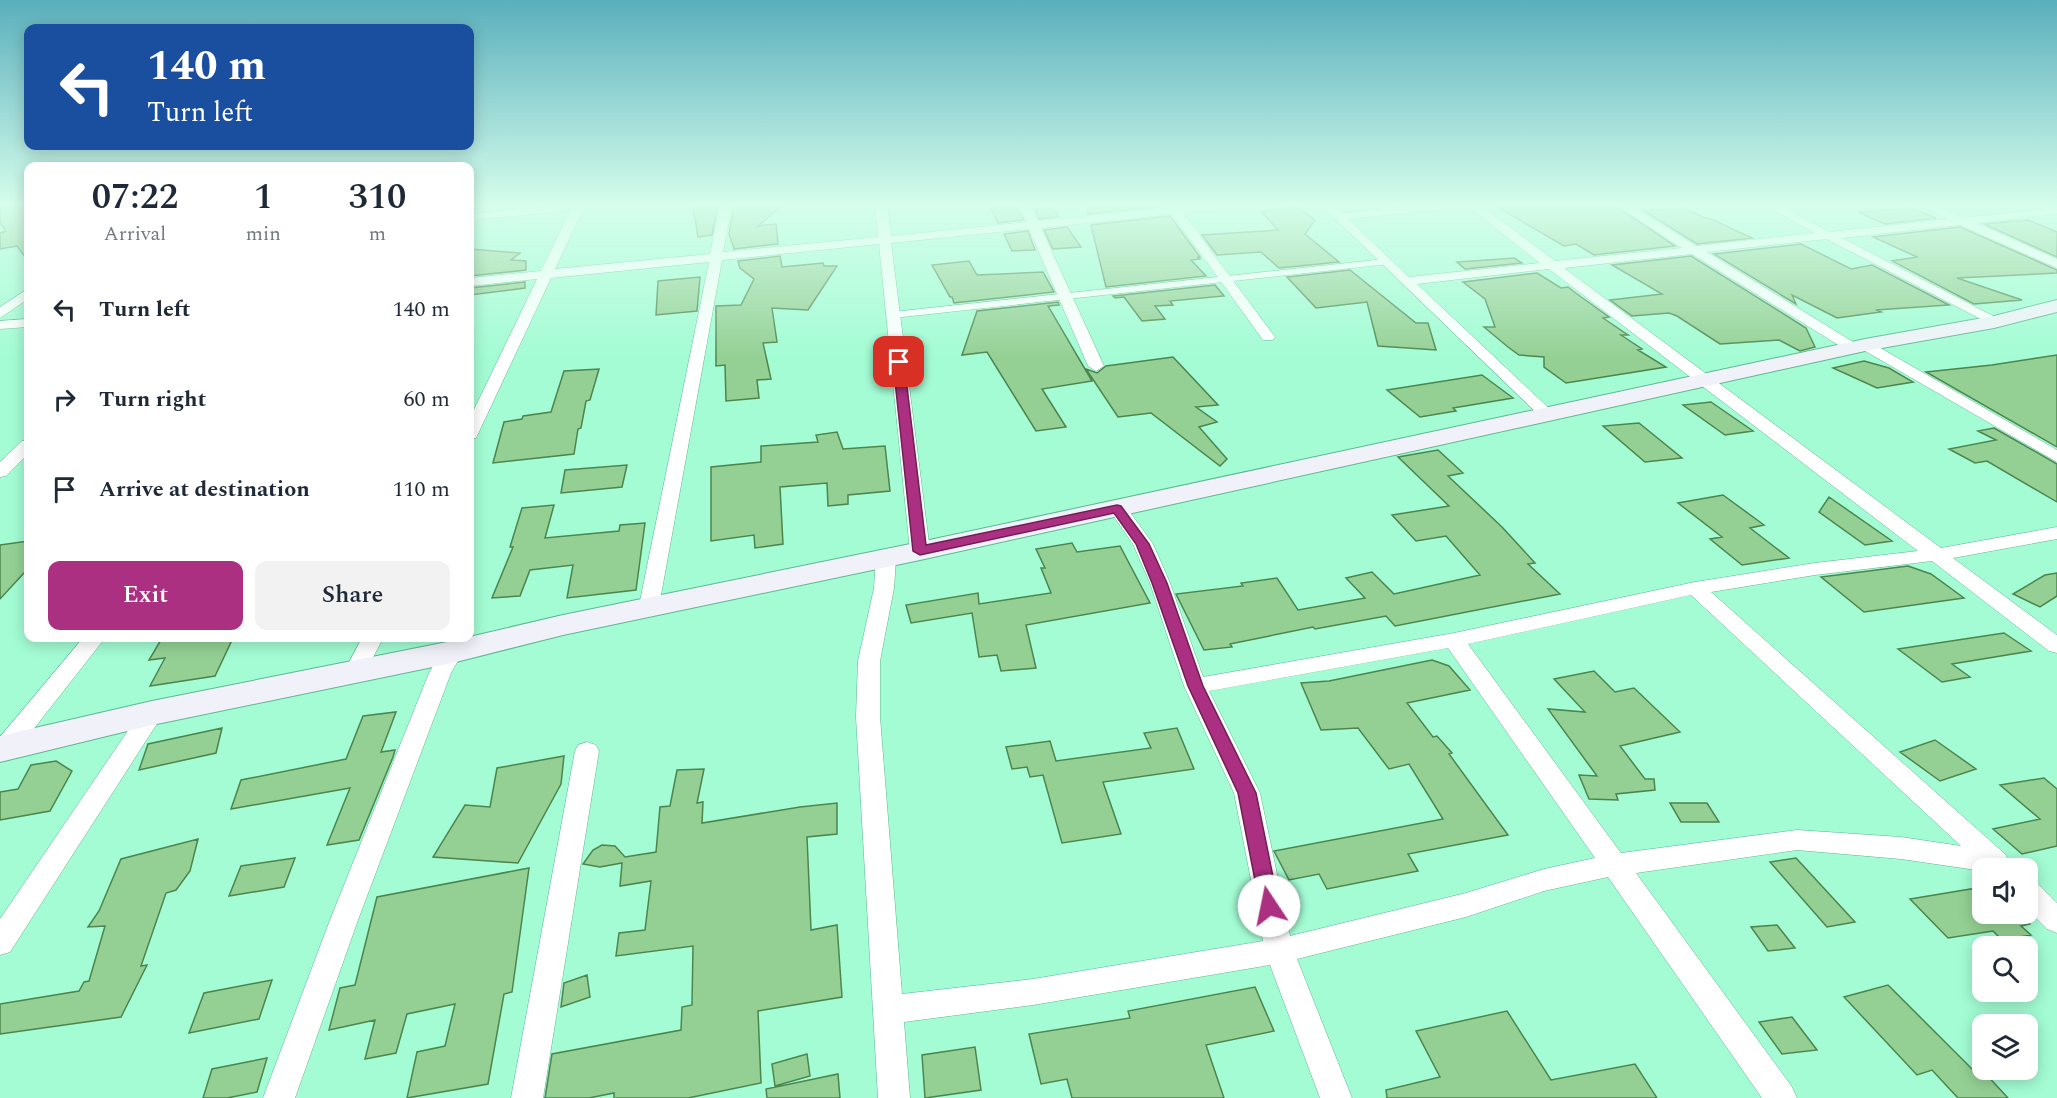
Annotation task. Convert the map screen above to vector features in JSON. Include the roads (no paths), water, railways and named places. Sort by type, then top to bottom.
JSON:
[{"type":"main road","points":[[2,749],[356,670],[452,652],[650,606],[920,551],[1548,416],[1859,346],[1994,322],[2057,306]]},
{"type":"street","points":[[474,426],[555,256]]},
{"type":"street","points":[[474,282],[724,256]]},
{"type":"street","points":[[887,256],[920,551]]},
{"type":"street","points":[[1048,256],[1096,366]]},
{"type":"street","points":[[1209,256],[1268,337]]},
{"type":"street","points":[[1380,256],[1548,416]]},
{"type":"street","points":[[1541,256],[2057,646]]},
{"type":"street","points":[[1406,281],[1624,256]]},
{"type":"street","points":[[1704,256],[2057,457]]},
{"type":"street","points":[[1868,256],[1994,322]]},
{"type":"street","points":[[2039,256],[2057,264]]},
{"type":"street","points":[[650,606],[716,257]]},
{"type":"street","points":[[893,315],[1386,262]]},
{"type":"street","points":[[0,314],[24,296]]},
{"type":"street","points":[[0,325],[24,322]]},
{"type":"street","points":[[0,472],[24,449]]},
{"type":"street","points":[[1117,508],[1143,544],[1160,583],[1196,686],[1247,793],[1279,951],[1336,1098]]},
{"type":"street","points":[[1196,686],[1454,640],[1695,588],[1815,569],[1937,555],[2057,533]]},
{"type":"street","points":[[886,558],[884,588],[869,661],[868,717],[894,1098]]},
{"type":"street","points":[[1695,588],[1992,858]]},
{"type":"street","points":[[1454,640],[1781,1098]]},
{"type":"street","points":[[2,749],[91,642]]},
{"type":"street","points":[[356,670],[370,642]]},
{"type":"street","points":[[279,1098],[348,909],[440,673],[452,652]]},
{"type":"street","points":[[0,943],[152,714]]},
{"type":"street","points":[[527,1098],[587,751]]},
{"type":"street","points":[[887,1011],[1033,992],[1279,951],[1466,904],[1544,880],[1587,873],[1613,865],[1797,840],[1900,848],[1972,860]]},
{"type":"street","points":[[2038,902],[2057,921]]}]
